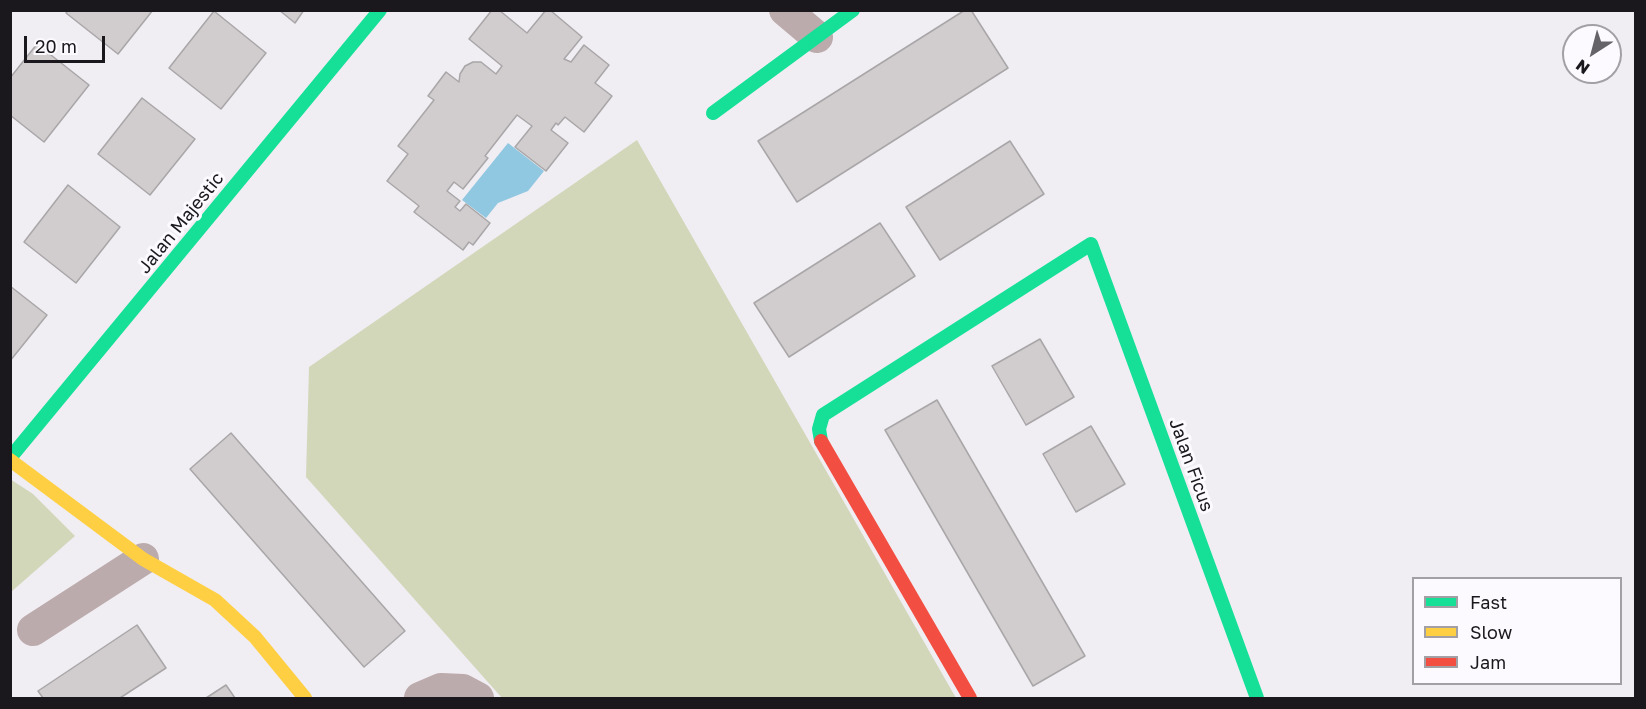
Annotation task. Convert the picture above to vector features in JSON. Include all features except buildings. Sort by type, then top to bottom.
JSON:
[{"type":"street","name":"Jalan Majestic","points":[[10,459],[380,10]]},
{"type":"street","points":[[784,10],[817,37]]},
{"type":"street","points":[[713,113],[853,10]]},
{"type":"street","name":"Jalan Ficus","points":[[970,699],[821,442],[819,429],[824,415],[1091,244],[1257,699]]},
{"type":"street","points":[[10,459],[143,558],[215,600],[255,637],[305,699]]},
{"type":"street","points":[[33,630],[143,558]]},
{"type":"street","points":[[420,699],[441,689],[463,690],[478,699]]},
{"type":"green space","points":[[637,140],[956,698],[502,698],[306,477],[309,367]]},
{"type":"green space","points":[[10,479],[33,494],[75,536],[11,592]]},
{"type":"water","points":[[508,143],[544,171],[528,191],[498,203],[486,218],[462,200]]},
{"type":"traffic: fast","points":[[10,458],[380,10]]},
{"type":"traffic: fast","points":[[713,113],[853,10]]},
{"type":"traffic: fast","points":[[821,441],[819,429],[823,415],[1091,244],[1257,698]]},
{"type":"traffic: slow","points":[[10,460],[143,559],[215,600],[255,637],[305,698]]},
{"type":"traffic: jam","points":[[821,441],[970,698]]}]
